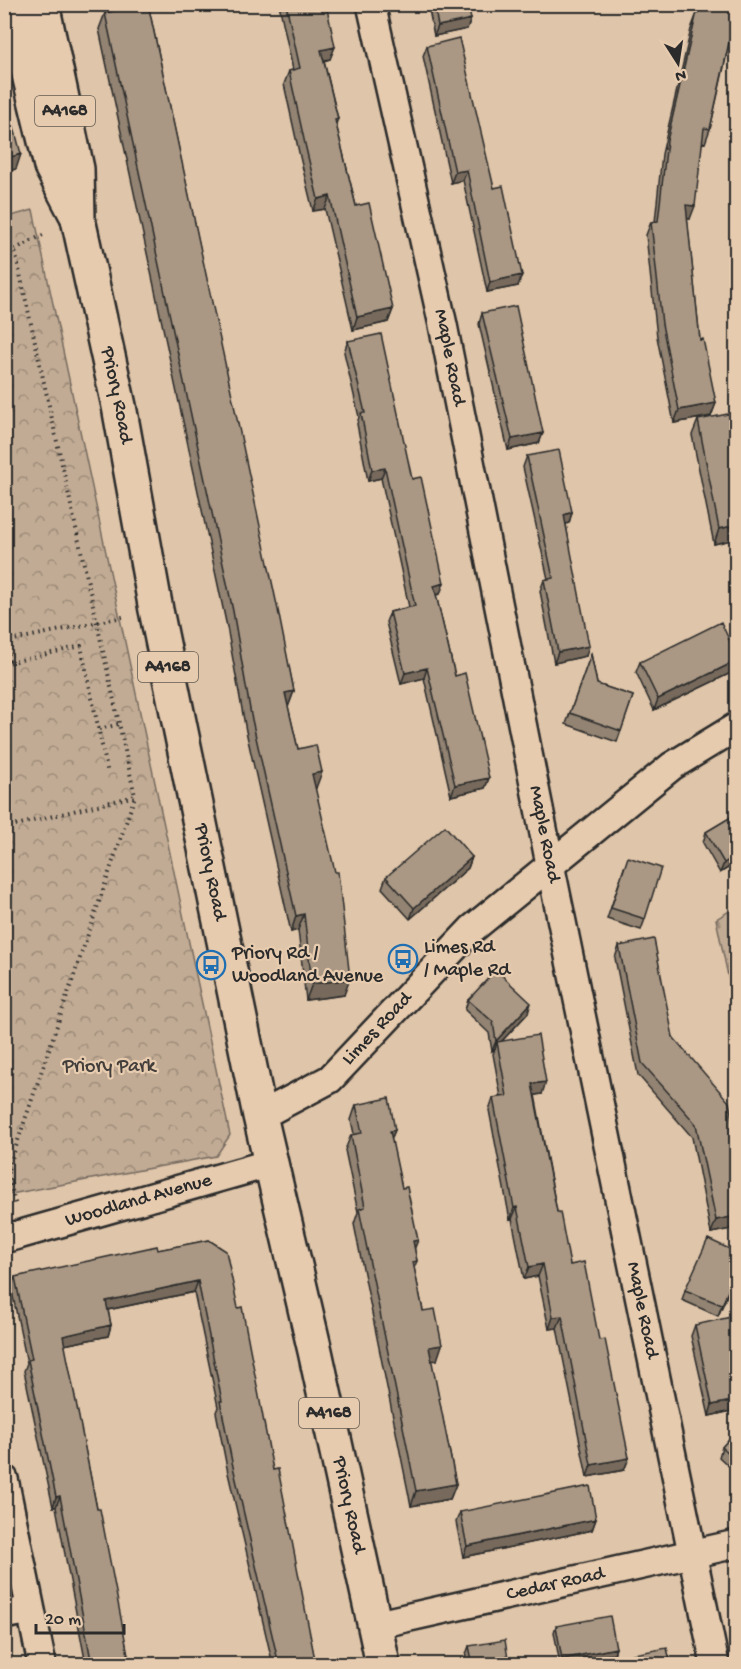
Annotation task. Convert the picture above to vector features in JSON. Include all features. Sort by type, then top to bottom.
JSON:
[{"type":"main road","name":"Priory Road","points":[[21,5],[77,169],[78,219],[119,406],[156,610],[260,1116],[318,1362],[383,1665]]},
{"type":"street","name":"Maple Road","points":[[371,4],[443,325],[550,864],[656,1369],[691,1555],[715,1665]]},
{"type":"street","name":"Limes Road","points":[[260,1116],[330,1079],[472,929],[672,766],[736,727]]},
{"type":"street","name":"Woodland Avenue","points":[[13,1237],[271,1163]]},
{"type":"street","points":[[4,1479],[17,1612],[42,1665]]},
{"type":"street","name":"Cedar Road","points":[[374,1625],[736,1544]]},
{"type":"path","points":[[4,255],[43,235]]},
{"type":"path","points":[[6,1169],[135,796],[15,251]]},
{"type":"path","points":[[108,774],[81,646],[7,663],[5,642],[156,610]]},
{"type":"path","points":[[99,729],[120,724]]},
{"type":"path","points":[[4,828],[135,796]]},
{"type":"path","points":[[4,1155],[13,1237]]},
{"type":"green space","name":"Priory Park","points":[[33,210],[230,1135],[216,1156],[5,1195],[4,218]]},
{"type":"green space","points":[[736,907],[736,1014],[716,919]]},
{"type":"building","points":[[148,4],[278,610],[294,691],[285,693],[298,749],[316,745],[322,772],[312,774],[335,872],[338,872],[350,979],[312,984],[304,914],[296,916],[251,715],[233,611],[105,13]]},
{"type":"building","points":[[286,4],[326,4],[335,47],[321,50],[338,119],[335,120],[356,206],[369,203],[393,309],[357,317],[330,196],[318,199],[305,144],[289,71],[300,68]]},
{"type":"building","points":[[434,4],[468,4],[471,19],[438,26]]},
{"type":"building","points":[[701,4],[736,4],[736,16],[710,129],[704,128],[695,206],[686,205],[700,340],[703,339],[716,403],[679,410],[662,324],[651,222],[658,221],[667,141],[696,16]]},
{"type":"building","points":[[459,38],[494,188],[503,186],[522,275],[490,282],[467,170],[455,172],[427,46]]},
{"type":"building","points":[[4,89],[21,154],[4,159]]},
{"type":"building","points":[[516,306],[543,433],[512,439],[482,313]]},
{"type":"building","points":[[381,334],[412,479],[421,477],[444,583],[434,586],[455,676],[465,673],[489,778],[455,785],[427,668],[405,673],[390,612],[415,606],[385,468],[372,470],[361,413],[365,413],[348,341]]},
{"type":"building","points":[[733,413],[736,430],[736,525],[719,529],[698,420]]},
{"type":"building","points":[[559,450],[572,512],[564,515],[589,646],[558,652],[544,580],[553,578],[527,456]]},
{"type":"building","points":[[721,622],[736,655],[736,661],[658,699],[640,662]]},
{"type":"building","points":[[591,654],[597,684],[633,696],[621,731],[570,713]]},
{"type":"building","points":[[736,814],[736,855],[724,863],[706,832]]},
{"type":"building","points":[[445,826],[472,857],[414,908],[386,877]]},
{"type":"building","points":[[628,857],[661,868],[645,919],[611,908]]},
{"type":"building","points":[[654,939],[673,1037],[729,1102],[736,1138],[736,1216],[716,1220],[696,1124],[642,1063],[619,946]]},
{"type":"building","points":[[496,970],[531,1003],[496,1041],[493,1022],[468,1000]]},
{"type":"building","points":[[538,1035],[546,1082],[532,1084],[557,1212],[560,1212],[570,1265],[584,1262],[599,1340],[605,1339],[629,1458],[591,1465],[562,1316],[553,1317],[543,1264],[529,1267],[517,1207],[514,1208],[493,1098],[507,1096],[497,1042]]},
{"type":"building","points":[[389,1098],[395,1130],[390,1131],[402,1188],[407,1187],[418,1240],[413,1241],[417,1261],[413,1262],[423,1311],[435,1309],[442,1345],[429,1347],[456,1484],[416,1491],[359,1209],[365,1207],[351,1135],[362,1133],[356,1105]]},
{"type":"building","points":[[708,1239],[736,1252],[736,1272],[722,1305],[685,1290]]},
{"type":"building","points":[[209,1240],[226,1251],[238,1308],[242,1307],[273,1470],[278,1469],[316,1665],[279,1665],[232,1462],[198,1281],[106,1301],[111,1325],[63,1336],[130,1665],[92,1665],[60,1496],[56,1497],[28,1360],[32,1359],[15,1277],[157,1246],[158,1250]]},
{"type":"building","points":[[731,1317],[736,1342],[736,1400],[712,1405],[695,1325]]},
{"type":"building","points":[[736,1431],[736,1459],[722,1447]]},
{"type":"building","points":[[590,1486],[596,1519],[467,1546],[460,1512]]},
{"type":"building","points":[[610,1616],[616,1648],[562,1659],[556,1626]]},
{"type":"building","points":[[505,1640],[509,1665],[473,1665],[469,1646]]},
{"type":"building","points":[[667,1648],[671,1665],[635,1665],[633,1654]]},
{"type":"place","name":"Limes Rd / Maple Rd","points":[[403,959]]},
{"type":"place","name":"Priory Rd / Woodland Avenue","points":[[211,965]]}]
